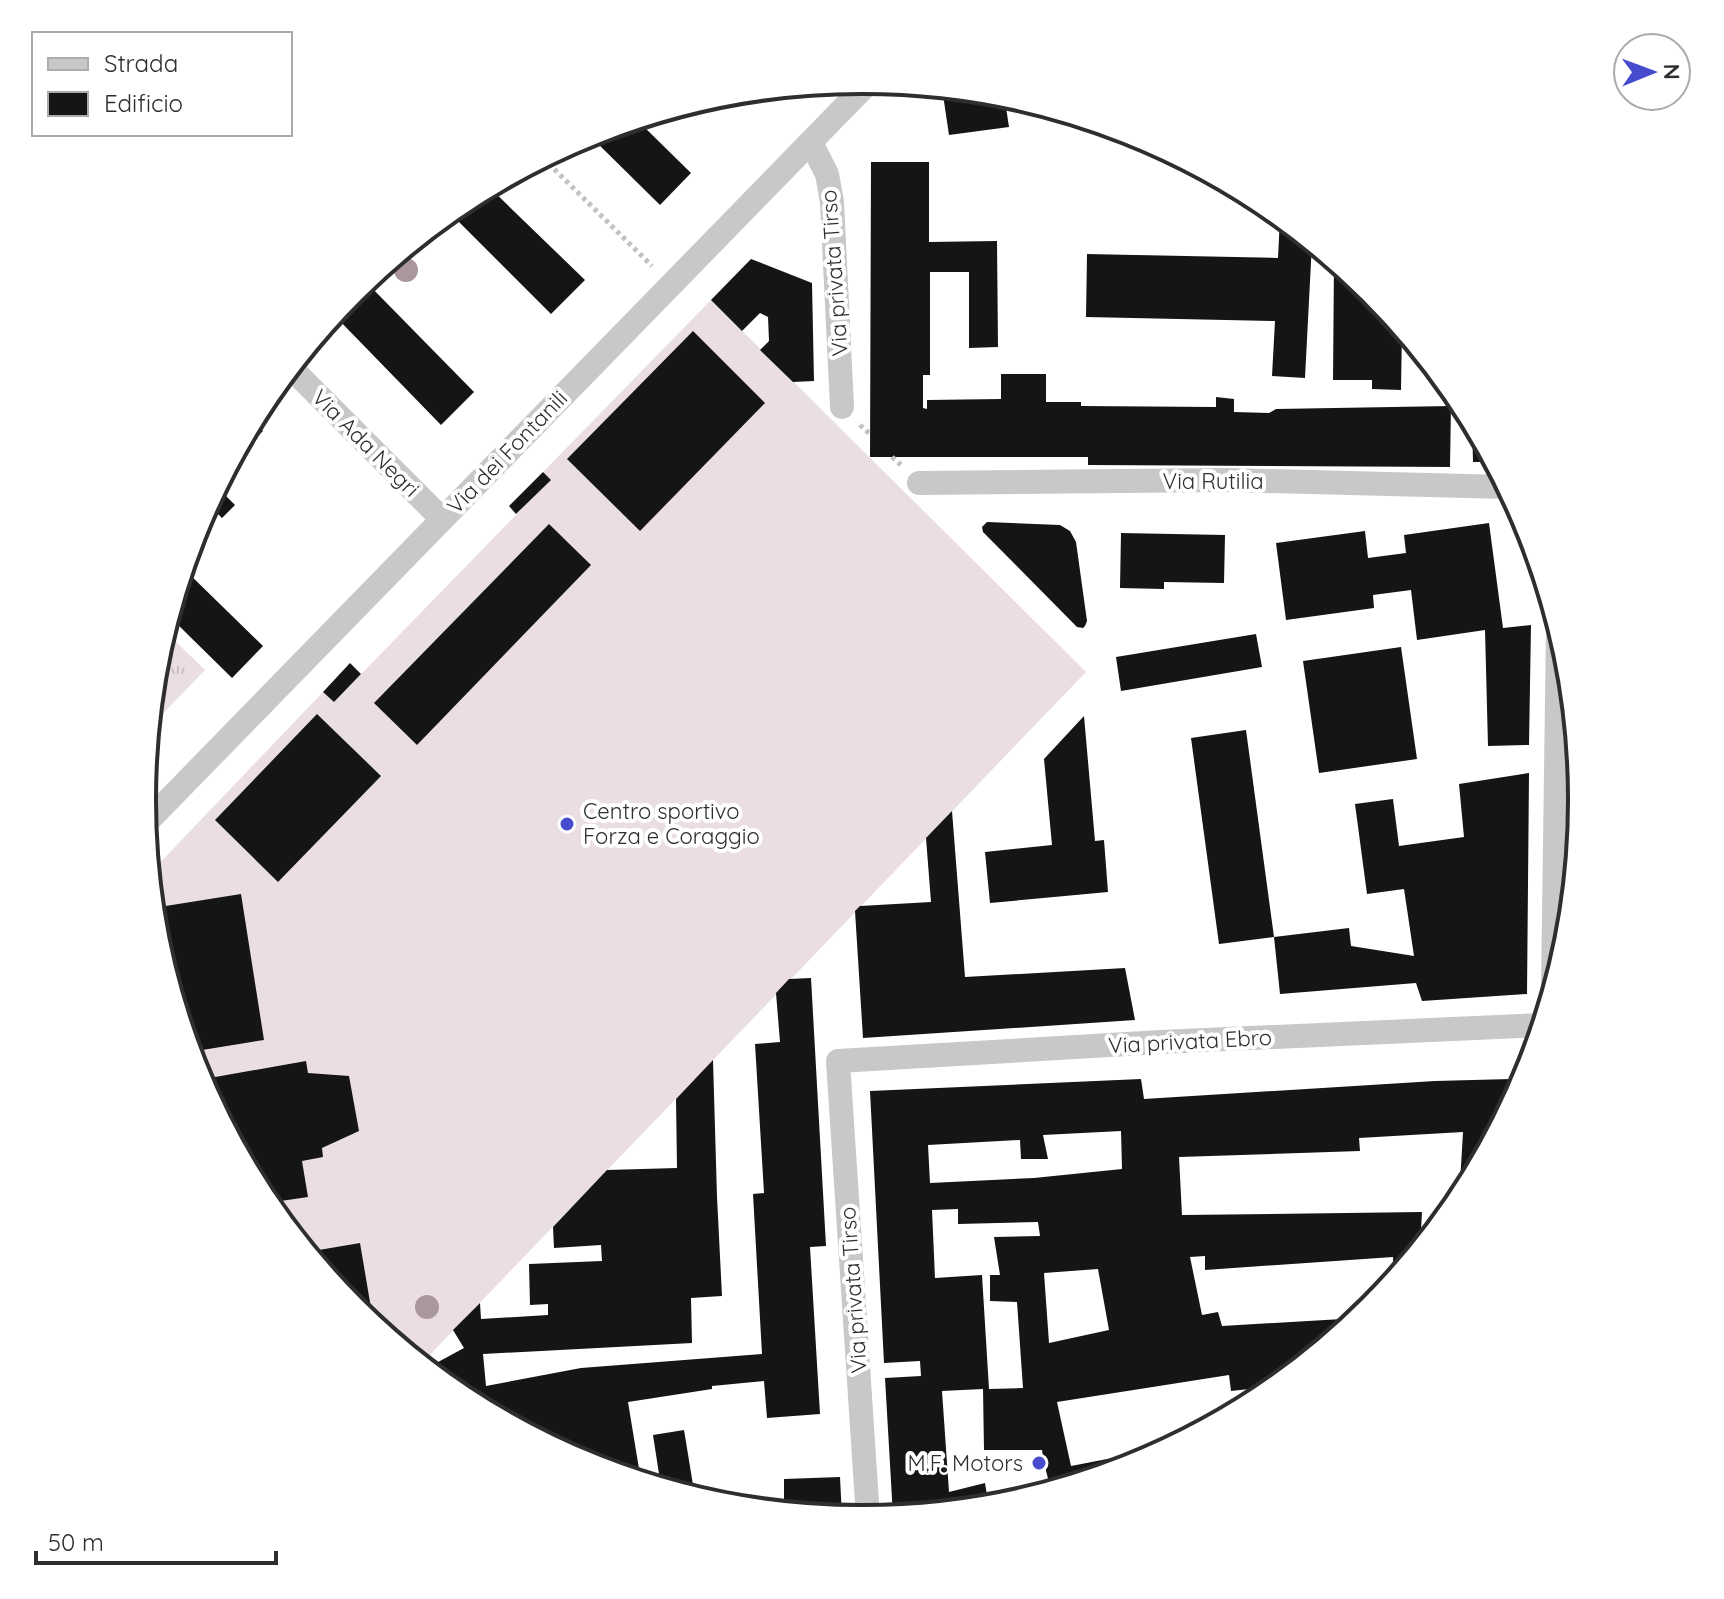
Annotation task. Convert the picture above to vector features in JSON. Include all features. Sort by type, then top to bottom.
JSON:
[{"type":"street","name":"Via dei Fontanili","points":[[157,812],[857,94]]},
{"type":"street","name":"Via privata Tirso","points":[[811,143],[827,174],[832,202],[842,407]]},
{"type":"street","name":"Via Ada Negri","points":[[298,375],[442,519]]},
{"type":"street","name":"Via Rutilia","points":[[919,483],[1226,480],[1495,487]]},
{"type":"street","points":[[1559,903],[1568,791]]},
{"type":"street","name":"Via privata Ebro","points":[[838,1061],[1161,1042],[1530,1026]]},
{"type":"street","name":"Via privata Tirso","points":[[838,1061],[867,1505]]},
{"type":"path","points":[[551,166],[658,272]]},
{"type":"green space","name":"Centro sportivo Forza e Coraggio","points":[[711,300],[1086,672],[429,1356],[363,1298],[302,1229],[275,1191],[229,1112],[194,1026],[181,982],[170,937],[160,863],[323,692],[335,701],[550,480],[543,472]]},
{"type":"green space","points":[[175,641],[205,670],[162,714]]},
{"type":"building","points":[[944,99],[1006,109],[1009,127],[949,135]]},
{"type":"building","points":[[645,128],[691,173],[660,205],[599,145]]},
{"type":"building","points":[[871,162],[929,162],[929,242],[997,241],[998,347],[969,348],[969,272],[930,272],[930,375],[923,375],[923,408],[927,409],[927,400],[1001,399],[1001,374],[1046,374],[1046,402],[1081,402],[1081,406],[1216,407],[1216,397],[1234,399],[1234,412],[1448,406],[1451,411],[1450,467],[1088,465],[1088,457],[870,457]]},
{"type":"building","points":[[498,196],[585,280],[551,314],[458,221]]},
{"type":"building","points":[[1279,231],[1311,256],[1305,378],[1272,376],[1275,321],[1086,317],[1087,254],[1278,258]]},
{"type":"building","points":[[751,259],[812,283],[814,381],[793,382],[760,350],[769,341],[768,317],[760,313],[742,331],[711,300]]},
{"type":"building","points":[[1334,275],[1402,346],[1401,390],[1372,389],[1372,380],[1333,380]]},
{"type":"building","points":[[374,290],[474,392],[441,425],[342,323]]},
{"type":"building","points":[[693,331],[765,403],[640,531],[567,459]]},
{"type":"building","points":[[1473,446],[1481,462],[1473,462]]},
{"type":"building","points":[[543,472],[551,480],[516,514],[509,506]]},
{"type":"building","points":[[225,495],[235,505],[222,518],[217,513]]},
{"type":"building","points":[[987,522],[1060,525],[1070,531],[1076,542],[1087,621],[1083,628],[1077,627],[983,532],[982,527]]},
{"type":"building","points":[[1489,523],[1503,628],[1531,625],[1529,745],[1488,746],[1485,630],[1417,640],[1411,590],[1373,595],[1374,608],[1286,620],[1276,543],[1365,531],[1368,558],[1406,553],[1404,535]]},
{"type":"building","points":[[549,524],[591,565],[417,745],[374,703]]},
{"type":"building","points":[[1121,533],[1225,535],[1224,583],[1164,582],[1164,589],[1120,588]]},
{"type":"building","points":[[193,577],[263,646],[232,678],[179,626]]},
{"type":"building","points":[[1256,634],[1262,667],[1121,691],[1116,657]]},
{"type":"building","points":[[1401,647],[1417,759],[1319,773],[1303,661]]},
{"type":"building","points":[[350,663],[361,674],[334,702],[323,692]]},
{"type":"building","points":[[317,714],[381,776],[278,882],[215,820]]},
{"type":"building","points":[[1084,716],[1095,841],[1104,840],[1108,892],[990,903],[985,852],[1052,845],[1044,759]]},
{"type":"building","points":[[1246,730],[1274,937],[1219,944],[1191,738]]},
{"type":"building","points":[[1529,773],[1527,994],[1422,1001],[1416,983],[1280,994],[1274,937],[1349,928],[1351,946],[1414,956],[1404,889],[1367,894],[1355,804],[1393,799],[1399,846],[1464,837],[1459,784]]},
{"type":"building","points":[[952,811],[965,977],[1125,968],[1135,1020],[863,1038],[855,911],[860,906],[931,902],[926,838]]},
{"type":"building","points":[[241,894],[264,1040],[203,1050],[181,982],[165,906]]},
{"type":"building","points":[[811,978],[826,1246],[810,1247],[820,1414],[767,1418],[764,1381],[712,1386],[712,1389],[628,1402],[639,1469],[550,1432],[470,1386],[438,1362],[464,1348],[453,1330],[480,1303],[481,1319],[548,1315],[548,1304],[530,1305],[529,1264],[602,1261],[601,1245],[554,1248],[553,1227],[607,1170],[677,1168],[676,1099],[713,1060],[722,1296],[691,1298],[692,1343],[483,1354],[486,1386],[581,1368],[762,1354],[753,1194],[764,1193],[755,1044],[780,1042],[776,993],[789,979]]},
{"type":"building","points":[[306,1061],[308,1073],[349,1076],[359,1131],[322,1148],[323,1157],[302,1161],[308,1197],[282,1201],[251,1152],[214,1077]]},
{"type":"building","points":[[1141,1079],[1144,1099],[1510,1079],[1495,1112],[1461,1172],[1463,1132],[1359,1138],[1360,1151],[1179,1157],[1182,1215],[1422,1212],[1421,1230],[1393,1263],[1393,1257],[1205,1270],[1205,1256],[1190,1257],[1202,1315],[1218,1312],[1222,1326],[1338,1319],[1249,1389],[1231,1391],[1229,1375],[1057,1402],[1071,1466],[1116,1457],[1048,1480],[1042,1450],[984,1450],[983,1389],[942,1391],[949,1492],[985,1483],[987,1493],[892,1504],[885,1378],[921,1376],[920,1361],[884,1363],[870,1091]],"holes":[[[1121,1131],[1122,1169],[1034,1178],[930,1183],[928,1145],[1020,1140],[1021,1159],[1048,1159],[1043,1135]],[[958,1209],[958,1224],[1038,1222],[1040,1236],[994,1237],[1000,1275],[990,1275],[990,1301],[1017,1302],[1023,1388],[989,1389],[982,1275],[935,1278],[932,1210]],[[1098,1269],[1109,1330],[1049,1343],[1044,1273]]]},
{"type":"building","points":[[360,1243],[370,1305],[332,1265],[319,1250]]},
{"type":"building","points":[[684,1430],[693,1484],[659,1475],[653,1435]]},
{"type":"building","points":[[840,1477],[841,1504],[784,1500],[784,1479]]},
{"type":"place","name":"Centro sportivo Forza e Coraggio","points":[[567,824]]},
{"type":"place","name":"M.F. Motors","points":[[1039,1463]]}]
